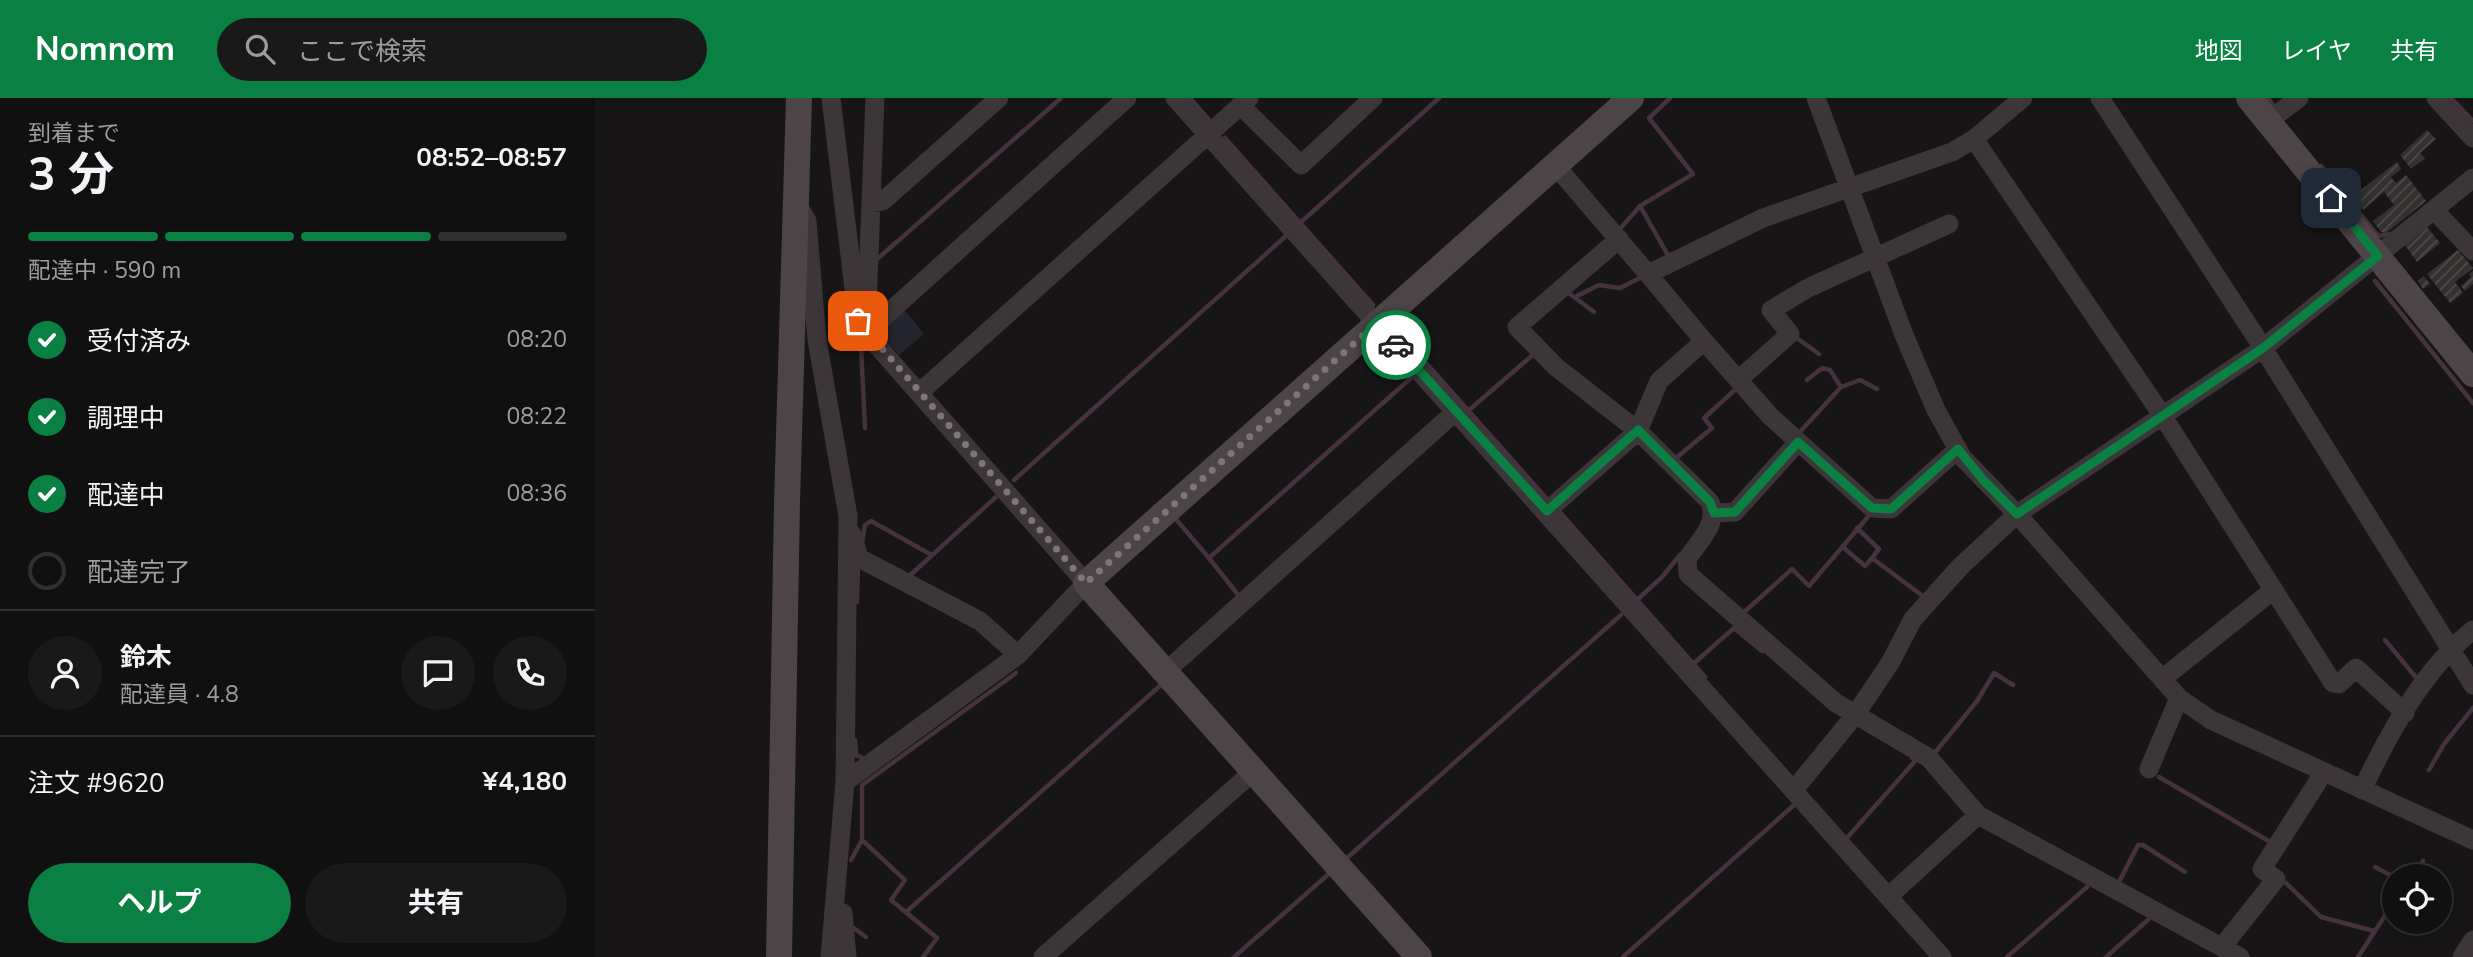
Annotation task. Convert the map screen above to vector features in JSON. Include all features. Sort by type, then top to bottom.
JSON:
[{"type":"street","points":[[779,957],[794,200],[799,98]]},
{"type":"street","points":[[831,98],[858,321],[866,333],[1419,957]]},
{"type":"street","points":[[866,333],[876,98]]},
{"type":"street","points":[[872,203],[884,201],[999,98]]},
{"type":"street","points":[[866,333],[1128,98]]},
{"type":"street","points":[[1175,98],[1455,412],[1547,511],[1942,957]]},
{"type":"street","points":[[919,393],[1245,102],[1301,165],[1373,98]]},
{"type":"street","points":[[845,782],[1018,655],[1086,583],[1631,98]]},
{"type":"street","points":[[1816,98],[1848,190],[1925,385],[1958,449],[1984,481],[2017,514],[2179,698],[2211,720],[2473,841]]},
{"type":"street","points":[[1648,274],[1763,218],[1952,152],[1974,139],[2023,98]]},
{"type":"street","points":[[2100,98],[2263,348],[2473,685]]},
{"type":"street","points":[[2249,98],[2473,374]]},
{"type":"street","points":[[2268,121],[2299,98]]},
{"type":"street","points":[[2436,98],[2473,138]]},
{"type":"street","points":[[1974,139],[2162,415],[2333,683],[2339,684],[2356,668],[2405,713]]},
{"type":"street","points":[[1555,165],[1738,380],[1798,442],[1872,508],[1891,509],[1958,449]]},
{"type":"street","points":[[1794,790],[1855,715],[1890,663],[1913,619],[1961,566],[2017,514],[2263,348],[2473,178]]},
{"type":"street","points":[[794,200],[807,221],[817,341],[848,516],[859,558],[980,621],[1018,655]]},
{"type":"street","points":[[2434,210],[2473,251]]},
{"type":"street","points":[[1738,380],[1790,334],[1771,310],[1808,288],[1949,224]]},
{"type":"street","points":[[1619,239],[1517,327],[1556,367],[1638,430],[1710,502],[1714,513],[1713,522],[1686,559],[1688,574],[1836,703],[1929,758],[1978,814],[2240,957]]},
{"type":"street","points":[[1547,511],[1638,430],[1660,381],[1704,341]]},
{"type":"street","points":[[1165,672],[1455,412]]},
{"type":"street","points":[[1714,513],[1735,512],[1798,442]]},
{"type":"street","points":[[831,957],[845,782],[848,516]]},
{"type":"street","points":[[2162,679],[2272,591]]},
{"type":"street","points":[[2363,789],[2385,741],[2450,649],[2473,630]]},
{"type":"street","points":[[2149,768],[2179,698]]},
{"type":"street","points":[[1043,957],[1254,771]]},
{"type":"street","points":[[2222,947],[2276,879],[2262,869],[2324,772]]},
{"type":"street","points":[[1889,896],[1978,814]]},
{"type":"street","points":[[839,868],[847,957]]},
{"type":"street","points":[[2462,957],[2473,940]]},
{"type":"shaded area","points":[[903,308],[924,334],[899,355],[882,335],[883,325]]},
{"type":"building","points":[[2427,130],[2436,139],[2420,153],[2425,158],[2411,169],[2400,155]]},
{"type":"building","points":[[2397,162],[2401,169],[2391,177],[2396,183],[2406,175],[2426,201],[2386,233],[2381,232],[2373,221],[2394,205],[2384,192],[2363,210],[2353,196]]},
{"type":"building","points":[[2426,226],[2440,243],[2417,262],[2404,244]]},
{"type":"building","points":[[2458,250],[2473,268],[2455,282],[2463,293],[2450,303],[2427,274]]},
{"type":"building","points":[[2473,271],[2473,284],[2465,291],[2461,286],[2471,277],[2469,274]]},
{"type":"building","points":[[2424,276],[2430,284],[2423,289],[2418,281]]},
{"type":"waterway","points":[[875,261],[1061,98]]},
{"type":"waterway","points":[[1190,98],[1209,120]]},
{"type":"waterway","points":[[1300,223],[1439,98]]},
{"type":"waterway","points":[[1669,257],[1640,206],[1693,174],[1649,118],[1670,98]]},
{"type":"waterway","points":[[2268,98],[2273,105]]},
{"type":"waterway","points":[[2451,98],[2473,121]]},
{"type":"waterway","points":[[1225,138],[1373,305]]},
{"type":"waterway","points":[[2321,166],[2378,236],[2391,234]]},
{"type":"waterway","points":[[1619,230],[1640,206]]},
{"type":"waterway","points":[[1014,480],[1287,235]]},
{"type":"waterway","points":[[1577,296],[1599,285],[1620,288],[1644,276]]},
{"type":"waterway","points":[[2375,281],[2473,403]]},
{"type":"waterway","points":[[1566,291],[1594,312]]},
{"type":"waterway","points":[[1394,327],[1546,498]]},
{"type":"waterway","points":[[1794,336],[1819,354]]},
{"type":"waterway","points":[[861,346],[865,428]]},
{"type":"waterway","points":[[1468,411],[1535,353]]},
{"type":"waterway","points":[[1807,380],[1822,368],[1830,370],[1841,387]]},
{"type":"waterway","points":[[1239,596],[1209,558],[1412,377]]},
{"type":"waterway","points":[[1797,435],[1841,387],[1860,380],[1877,389]]},
{"type":"waterway","points":[[1676,458],[1712,428],[1704,418],[1737,388]]},
{"type":"waterway","points":[[907,578],[996,497]]},
{"type":"waterway","points":[[1558,510],[1705,677]]},
{"type":"waterway","points":[[1742,614],[1792,569],[1809,586],[1872,512]]},
{"type":"waterway","points":[[1174,517],[1209,558]]},
{"type":"waterway","points":[[862,543],[865,525],[871,521],[930,554]]},
{"type":"waterway","points":[[1857,528],[1879,549],[1872,558]]},
{"type":"waterway","points":[[1844,548],[1865,566],[1872,558],[1924,597]]},
{"type":"waterway","points":[[1637,600],[1662,577],[1680,555]]},
{"type":"waterway","points":[[857,602],[858,565]]},
{"type":"waterway","points":[[1348,857],[1621,615]]},
{"type":"waterway","points":[[1693,664],[1734,628],[1762,651]]},
{"type":"waterway","points":[[2385,640],[2418,680]]},
{"type":"waterway","points":[[923,957],[937,938],[891,900],[905,880],[862,840],[862,785],[1016,673]]},
{"type":"waterway","points":[[1933,755],[1977,701],[1994,673],[2013,685]]},
{"type":"waterway","points":[[906,912],[1162,684]]},
{"type":"waterway","points":[[2429,770],[2444,744],[2473,708]]},
{"type":"waterway","points":[[855,740],[856,755],[865,759]]},
{"type":"waterway","points":[[1846,839],[1916,760],[1912,758]]},
{"type":"waterway","points":[[2159,777],[2272,843]]},
{"type":"waterway","points":[[1623,957],[1794,805]]},
{"type":"waterway","points":[[851,860],[862,840]]},
{"type":"waterway","points":[[2119,882],[2138,845],[2143,845],[2185,872]]},
{"type":"waterway","points":[[2375,867],[2382,871]]},
{"type":"waterway","points":[[1234,957],[1331,872]]},
{"type":"waterway","points":[[2286,883],[2321,917],[2374,931]]},
{"type":"waterway","points":[[2007,957],[2087,887]]},
{"type":"waterway","points":[[2106,957],[2149,919]]},
{"type":"waterway","points":[[2358,957],[2382,920]]},
{"type":"waterway","points":[[851,926],[866,937]]},
{"type":"way so far","points":[[858,321],[1086,583],[1377,323],[1396,345]]},
{"type":"route","points":[[1396,345],[1547,511],[1638,430],[1642,438],[1710,502],[1714,513],[1735,512],[1798,442],[1872,508],[1891,509],[1958,449],[1962,457],[2017,514],[2263,348],[2378,256],[2331,198]]}]
